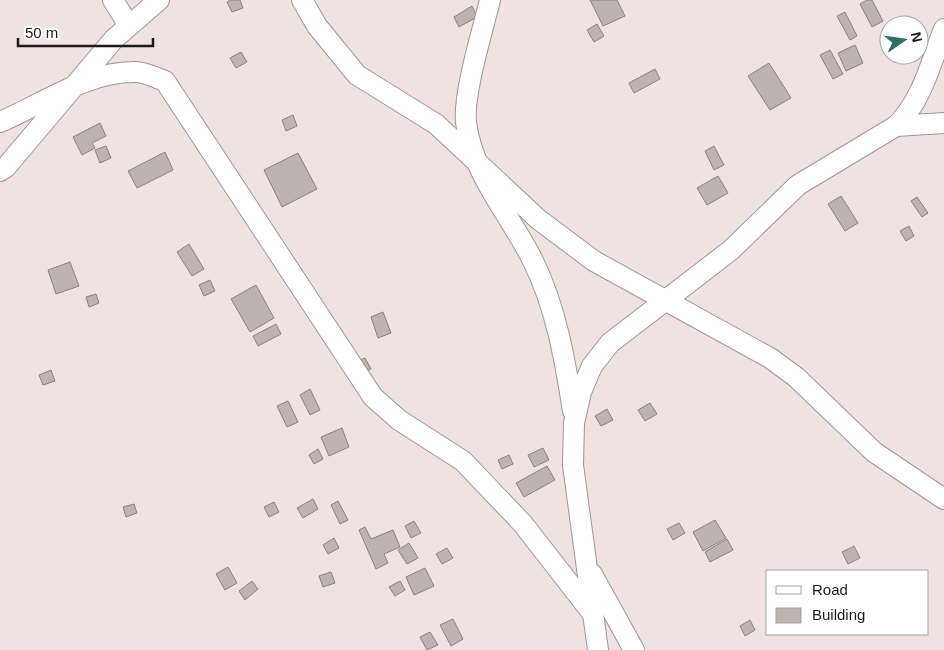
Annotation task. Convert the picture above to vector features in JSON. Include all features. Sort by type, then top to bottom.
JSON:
[{"type":"street","points":[[113,0],[129,26]]},
{"type":"street","points":[[2,173],[114,39],[159,0]]},
{"type":"street","points":[[302,0],[317,26],[357,75],[436,124],[545,224],[594,261],[716,326],[770,358],[796,377],[874,452],[944,499]]},
{"type":"street","points":[[490,0],[470,92],[466,122],[476,162],[534,262],[554,316],[564,358],[574,423],[574,465],[598,650]]},
{"type":"street","points":[[574,423],[581,392],[592,366],[610,344],[731,250],[798,185],[896,126],[908,114],[918,97],[944,29]]},
{"type":"street","points":[[0,122],[74,87],[110,74],[138,72],[165,81],[373,397],[398,420],[463,461],[523,524],[593,614]]},
{"type":"street","points":[[896,126],[944,123]]},
{"type":"street","points":[[586,564],[634,650]]},
{"type":"building","points":[[240,0],[243,8],[232,12],[227,2]]},
{"type":"building","points":[[590,0],[617,0],[625,16],[603,26]]},
{"type":"building","points":[[867,0],[872,0],[880,15],[879,23],[872,27],[860,4]]},
{"type":"building","points":[[472,6],[477,17],[459,27],[454,17]]},
{"type":"building","points":[[845,12],[857,36],[850,40],[837,16]]},
{"type":"building","points":[[597,24],[604,36],[594,42],[587,30]]},
{"type":"building","points":[[855,45],[863,63],[846,71],[838,53]]},
{"type":"building","points":[[830,50],[843,74],[833,79],[820,55]]},
{"type":"building","points":[[241,52],[247,62],[236,68],[230,58]]},
{"type":"building","points":[[769,63],[791,98],[770,110],[748,76]]},
{"type":"building","points":[[655,69],[660,79],[634,93],[629,83]]},
{"type":"building","points":[[293,115],[297,126],[286,131],[282,120]]},
{"type":"building","points":[[100,123],[106,136],[92,143],[95,148],[82,155],[73,137]]},
{"type":"building","points":[[106,146],[111,158],[100,163],[95,150]]},
{"type":"building","points":[[714,146],[724,165],[714,170],[705,151]]},
{"type":"building","points":[[165,152],[173,170],[137,188],[128,171]]},
{"type":"building","points":[[298,153],[317,189],[282,207],[264,170]]},
{"type":"building","points":[[718,176],[728,193],[707,205],[697,188]]},
{"type":"building","points":[[841,196],[858,223],[845,231],[828,204]]},
{"type":"building","points":[[917,197],[928,213],[922,217],[911,201]]},
{"type":"building","points":[[909,226],[914,236],[906,241],[900,231]]},
{"type":"building","points":[[189,244],[204,269],[192,276],[177,252]]},
{"type":"building","points":[[70,262],[79,286],[56,294],[48,270]]},
{"type":"building","points":[[210,280],[215,291],[204,296],[199,285]]},
{"type":"building","points":[[256,285],[274,318],[250,332],[231,299]]},
{"type":"building","points":[[96,294],[99,303],[89,307],[86,297]]},
{"type":"building","points":[[383,312],[391,333],[378,338],[371,317]]},
{"type":"building","points":[[276,324],[281,334],[258,346],[253,336]]},
{"type":"building","points":[[365,358],[371,369],[363,373],[357,361]]},
{"type":"building","points":[[51,370],[55,381],[43,385],[39,375]]},
{"type":"building","points":[[310,389],[320,410],[310,415],[300,395]]},
{"type":"building","points":[[288,401],[298,422],[287,427],[277,406]]},
{"type":"building","points":[[650,403],[657,414],[645,421],[638,410]]},
{"type":"building","points":[[607,409],[613,420],[601,426],[595,416]]},
{"type":"building","points":[[342,428],[349,447],[329,456],[321,437]]},
{"type":"building","points":[[543,448],[549,460],[534,467],[528,455]]},
{"type":"building","points":[[318,449],[323,459],[314,464],[309,455]]},
{"type":"building","points":[[509,455],[513,464],[502,469],[498,460]]},
{"type":"building","points":[[547,466],[555,480],[524,497],[516,483]]},
{"type":"building","points":[[313,499],[318,509],[303,518],[297,508]]},
{"type":"building","points":[[338,501],[348,520],[340,524],[331,505]]},
{"type":"building","points":[[274,502],[279,512],[269,517],[264,507]]},
{"type":"building","points":[[134,504],[137,513],[126,517],[123,507]]},
{"type":"building","points":[[715,520],[726,538],[703,551],[693,532]]},
{"type":"building","points":[[414,521],[421,533],[411,538],[405,526]]},
{"type":"building","points":[[679,523],[685,533],[673,540],[667,529]]},
{"type":"building","points":[[365,527],[371,539],[393,530],[400,547],[384,554],[388,563],[376,569],[359,530]]},
{"type":"building","points":[[334,538],[339,548],[328,554],[323,545]]},
{"type":"building","points":[[727,539],[733,550],[710,562],[705,552]]},
{"type":"building","points":[[409,543],[418,558],[407,564],[398,550]]},
{"type":"building","points":[[854,546],[860,558],[848,564],[842,552]]},
{"type":"building","points":[[447,548],[453,558],[442,564],[436,554]]},
{"type":"building","points":[[228,567],[237,583],[225,590],[216,574]]},
{"type":"building","points":[[425,568],[434,586],[414,595],[406,577]]},
{"type":"building","points":[[331,572],[335,583],[323,587],[319,576]]},
{"type":"building","points":[[252,581],[258,589],[245,600],[239,591]]},
{"type":"building","points":[[400,581],[405,590],[395,596],[389,587]]},
{"type":"building","points":[[453,619],[463,639],[451,646],[440,625]]},
{"type":"building","points":[[750,620],[755,630],[745,636],[740,626]]},
{"type":"building","points":[[430,632],[438,645],[427,650],[420,637]]}]
